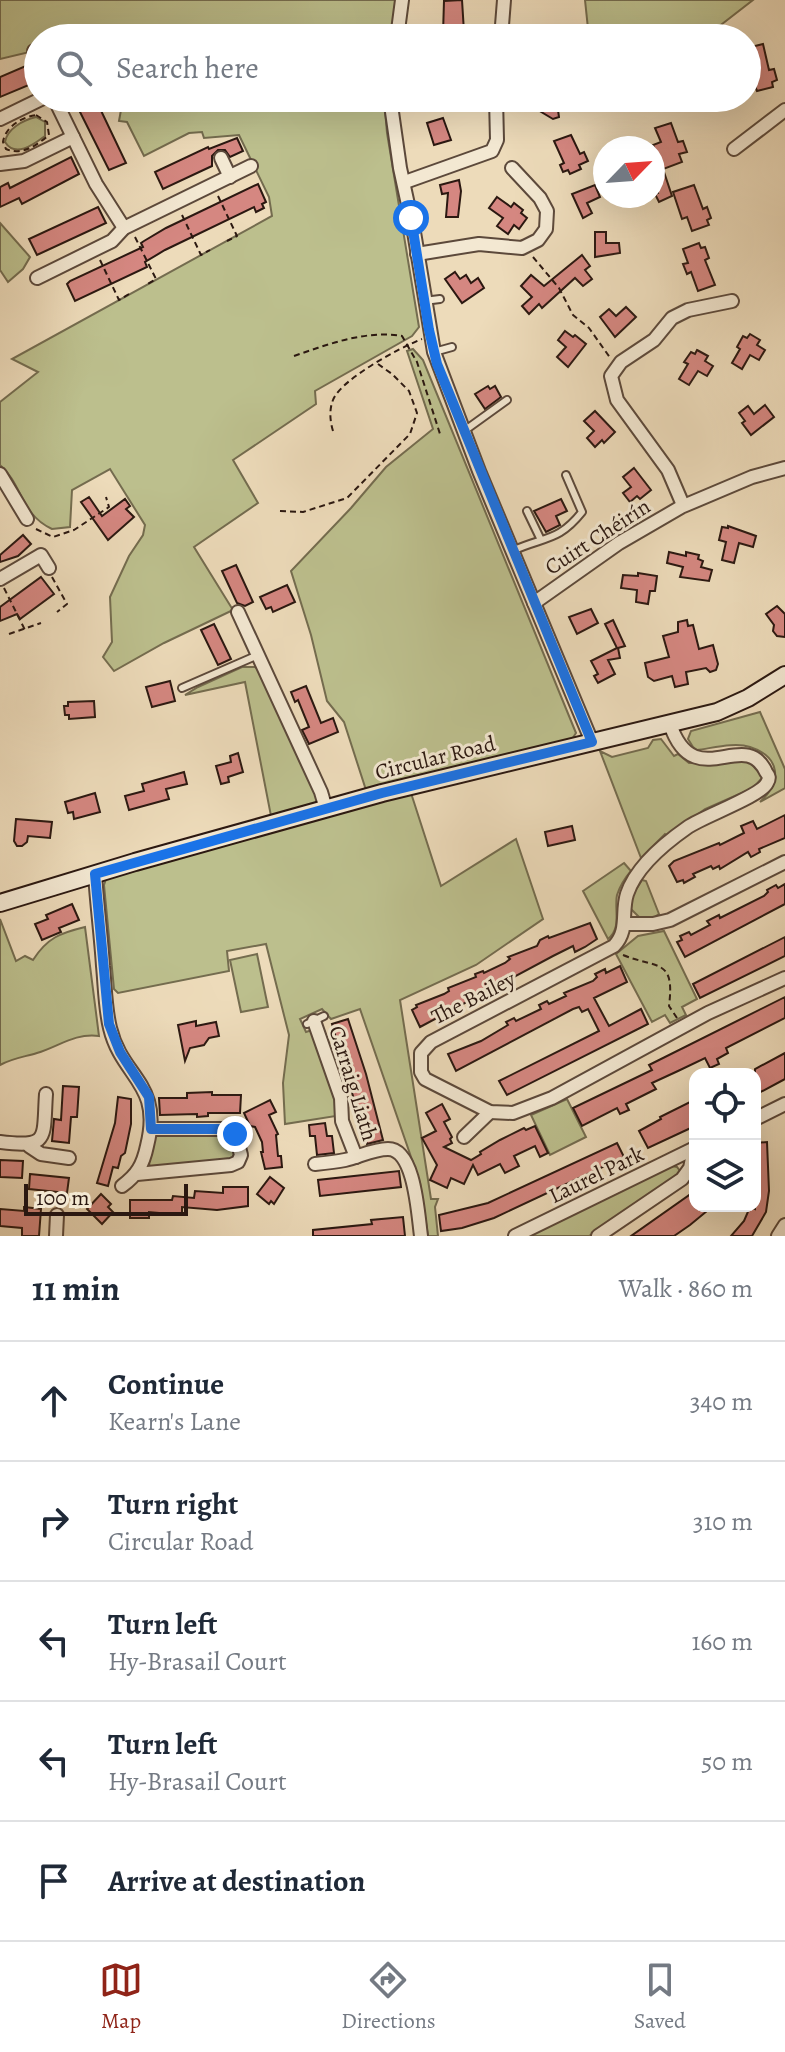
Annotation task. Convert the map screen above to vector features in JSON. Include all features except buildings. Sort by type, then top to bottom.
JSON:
[{"type":"street","points":[[399,24],[402,0]]},
{"type":"street","points":[[502,24],[504,0]]},
{"type":"street","points":[[0,119],[24,107]]},
{"type":"street","points":[[734,149],[785,110]]},
{"type":"street","points":[[61,112],[96,184],[126,226]]},
{"type":"street","points":[[392,112],[398,155],[417,217],[417,254],[434,352],[463,431],[592,742]]},
{"type":"street","points":[[405,182],[492,151],[497,140],[496,112]]},
{"type":"street","points":[[0,164],[24,161],[73,137]]},
{"type":"street","points":[[221,158],[230,177]]},
{"type":"street","points":[[37,278],[112,241],[126,226],[251,166]]},
{"type":"street","points":[[417,254],[479,244],[515,248],[528,246],[543,235],[548,223],[547,211],[540,198],[512,168]]},
{"type":"street","points":[[617,365],[654,340],[678,314],[732,301]]},
{"type":"street","name":"Cuirt Chéirín","points":[[617,365],[611,376],[613,392],[668,470],[683,505]]},
{"type":"street","name":"Cuirt Chéirín","points":[[534,603],[619,543],[683,505],[752,477],[785,468]]},
{"type":"street","points":[[0,474],[27,519]]},
{"type":"street","points":[[0,580],[41,555],[49,568]]},
{"type":"street","points":[[238,612],[326,809]]},
{"type":"street","name":"Circular Road","points":[[0,903],[326,809],[670,724],[734,705],[785,675]]},
{"type":"street","points":[[614,946],[624,933],[629,889],[660,850],[707,815],[760,791],[769,778],[760,762],[745,755],[702,758],[689,755],[678,743],[670,724]]},
{"type":"street","points":[[625,924],[653,924],[670,920],[785,862]]},
{"type":"street","points":[[95,874],[109,1024],[120,1052],[149,1097],[151,1129],[145,1155],[137,1174],[122,1186]]},
{"type":"street","name":"The Bailey","points":[[490,1112],[425,1079],[419,1062],[424,1046],[614,946]]},
{"type":"street","points":[[464,1137],[490,1112],[513,1113],[552,1098],[683,1027],[785,978]]},
{"type":"street","name":"Carraig Liath","points":[[315,1020],[341,1098],[342,1121],[356,1157]]},
{"type":"street","points":[[29,1146],[43,1136],[46,1094]]},
{"type":"street","points":[[761,1117],[784,1107]]},
{"type":"street","points":[[137,1174],[231,1165],[238,1162],[241,1155],[236,1136],[228,1129],[151,1129]]},
{"type":"street","points":[[0,1142],[29,1146],[41,1154],[69,1158]]},
{"type":"street","name":"Carraig Liath","points":[[315,1164],[383,1149],[400,1153],[411,1175],[421,1236]]},
{"type":"street","name":"Laurel Park","points":[[515,1236],[689,1151]]},
{"type":"street","name":"Laurel Park","points":[[598,1236],[682,1179],[689,1169]]},
{"type":"street","points":[[56,1236],[57,1215]]},
{"type":"street","points":[[778,1236],[785,1225]]},
{"type":"lane","points":[[424,301],[440,299]]},
{"type":"lane","points":[[434,352],[452,347]]},
{"type":"lane","points":[[463,431],[507,400]]},
{"type":"lane","points":[[512,551],[567,530],[582,512],[566,475]]},
{"type":"lane","points":[[527,511],[540,538]]},
{"type":"lane","points":[[182,688],[258,655]]},
{"type":"path","points":[[36,115],[47,122],[49,135],[35,146],[14,152],[2,145],[4,135],[25,118],[36,115]]},
{"type":"path","points":[[212,185],[237,236],[227,241]]},
{"type":"path","points":[[176,202],[201,255],[210,250]]},
{"type":"path","points":[[126,226],[156,279],[146,285]]},
{"type":"path","points":[[528,246],[535,262],[559,288],[573,315],[589,328],[617,365]]},
{"type":"path","points":[[95,249],[119,300],[129,294]]},
{"type":"path","points":[[294,356],[345,339],[382,333],[402,336],[417,362],[440,434]]},
{"type":"path","points":[[333,431],[330,419],[333,400],[341,386],[408,345],[430,336]]},
{"type":"path","points":[[280,511],[303,512],[347,498],[410,434],[417,413],[409,391],[378,364]]},
{"type":"path","points":[[27,519],[42,534],[62,536],[109,507],[106,497]]},
{"type":"path","points":[[49,568],[67,604],[57,612]]},
{"type":"path","points":[[0,580],[25,630]]},
{"type":"path","points":[[9,634],[41,623]]},
{"type":"path","points":[[614,946],[620,954],[657,965],[665,971],[671,987],[669,1006],[683,1027]]},
{"type":"green space","points":[[0,0],[398,0],[394,24],[24,24],[24,53],[0,59]]},
{"type":"green space","points":[[585,0],[753,0],[722,24],[588,24]]},
{"type":"green space","points":[[121,112],[385,112],[419,327],[412,336],[315,391],[316,404],[233,460],[258,503],[194,547],[233,610],[114,671],[103,657],[112,642],[110,597],[129,556],[143,535],[145,525],[110,469],[72,490],[70,527],[52,529],[34,515],[0,465],[0,402],[38,372],[12,359],[272,216],[269,197],[239,135],[204,138],[202,132],[189,133],[144,156],[127,122],[119,121]]},
{"type":"green space","points":[[36,117],[45,122],[45,136],[19,150],[9,147],[5,142],[12,129]]},
{"type":"green space","points":[[0,223],[30,257],[23,269],[8,282],[0,270]]},
{"type":"green space","points":[[413,349],[423,360],[576,733],[572,739],[366,790],[344,722],[327,701],[291,571],[386,467],[433,429],[407,351]]},
{"type":"green space","points":[[242,667],[259,670],[318,797],[315,805],[271,816],[245,682],[185,695]]},
{"type":"green space","points":[[760,712],[785,769],[785,788],[760,802],[775,778],[773,764],[768,757],[750,747],[738,745],[697,750],[688,739],[691,731]]},
{"type":"green space","points":[[661,739],[674,756],[678,754],[689,763],[748,760],[763,777],[753,788],[705,809],[668,836],[665,834],[641,858],[600,751],[612,757],[648,748],[653,740]]},
{"type":"green space","points":[[411,793],[441,886],[516,839],[543,919],[476,965],[400,1000],[431,1199],[438,1199],[435,1207],[438,1236],[428,1236],[420,1183],[360,1009],[331,1019],[322,1009],[300,1019],[306,1032],[312,1030],[335,1101],[336,1116],[285,1124],[283,1083],[289,1035],[266,944],[227,951],[229,971],[118,993],[114,989],[104,885],[107,876]]},
{"type":"green space","points":[[624,863],[631,871],[617,895],[615,930],[608,939],[583,891]]},
{"type":"green space","points":[[642,880],[646,881],[659,914],[653,918],[640,918],[631,909],[632,896]]},
{"type":"green space","points":[[0,919],[16,961],[25,956],[33,960],[55,938],[85,927],[99,1036],[74,1038],[0,1065]]},
{"type":"green space","points":[[664,931],[697,999],[682,1007],[686,1015],[670,1023],[665,1015],[652,1022],[616,954],[638,936]]},
{"type":"green space","points":[[257,954],[268,1007],[241,1012],[230,960]]},
{"type":"green space","points":[[567,1099],[586,1137],[550,1155],[531,1115]]},
{"type":"green space","points":[[226,1133],[230,1136],[236,1155],[231,1160],[151,1169],[150,1151],[158,1134]]},
{"type":"green space","points":[[672,1166],[680,1171],[674,1180],[589,1236],[527,1236]]},
{"type":"route","points":[[235,1134],[225,1129],[151,1129],[149,1097],[120,1052],[109,1024],[95,874],[382,793],[592,742],[437,364],[411,218]]}]
